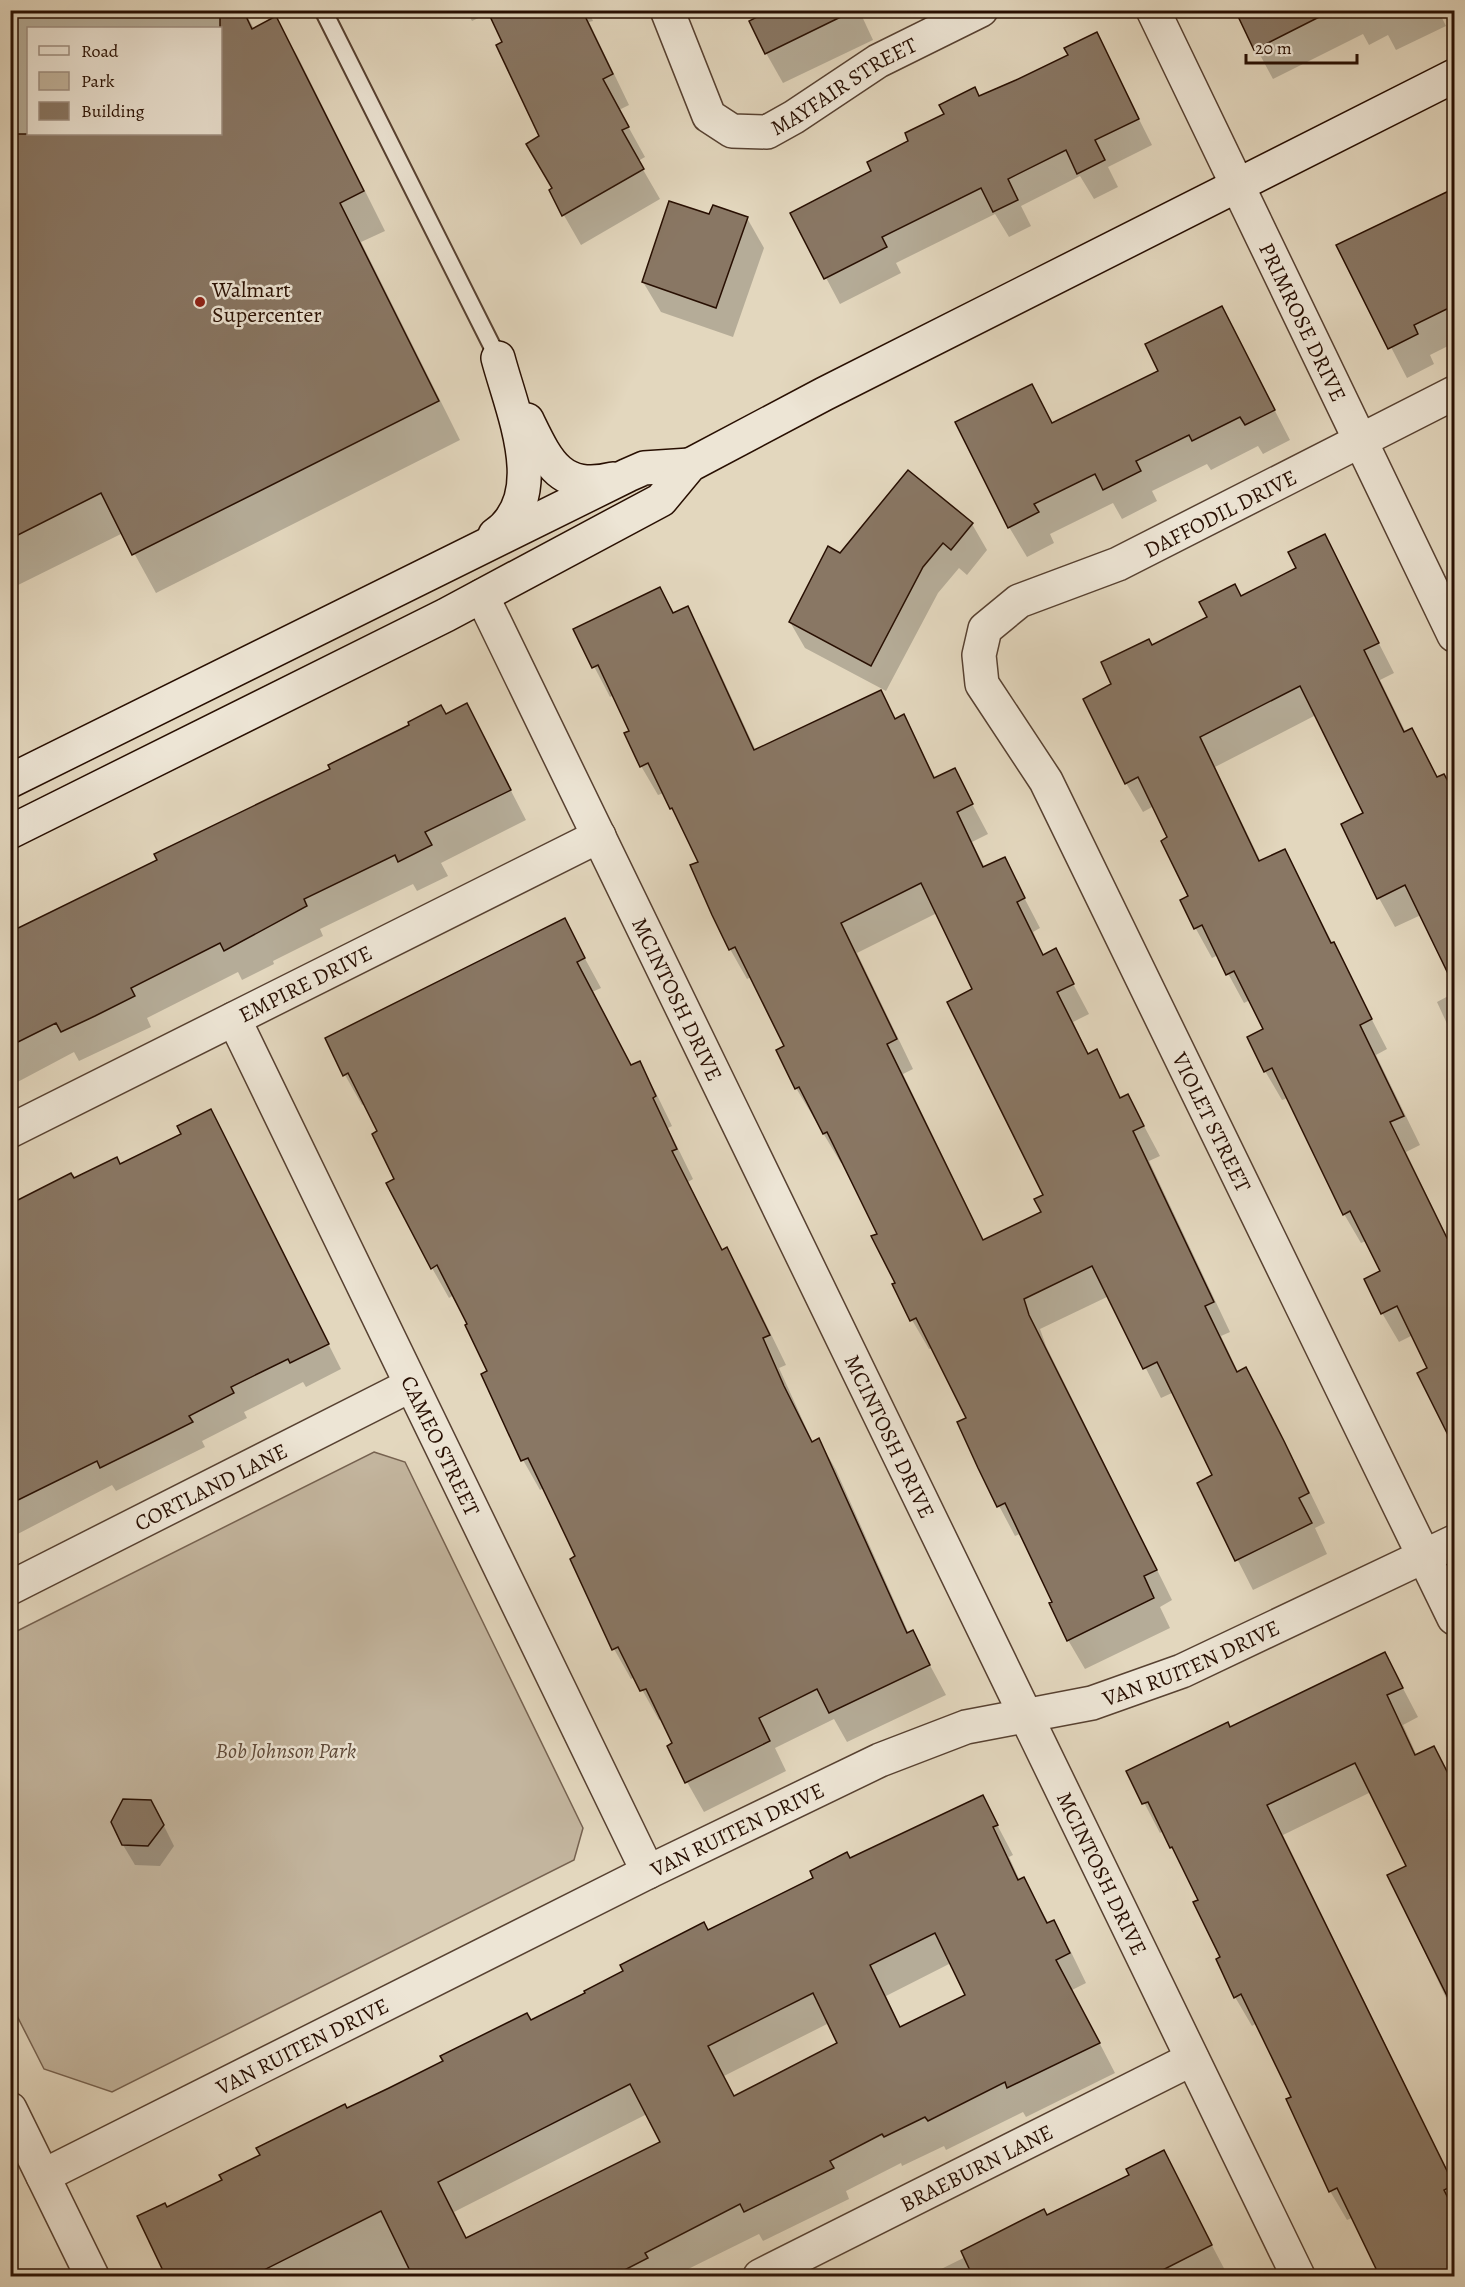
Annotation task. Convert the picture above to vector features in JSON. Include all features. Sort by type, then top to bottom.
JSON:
[{"type":"street","name":"MAYFAIR STREET","points":[[667,10],[708,116],[732,131],[767,132],[794,117],[878,61],[981,10]]},
{"type":"street","name":"PRIMROSE DRIVE","points":[[1153,10],[1455,635]]},
{"type":"street","points":[[10,832],[482,596],[661,500],[690,465],[824,394],[1455,76]]},
{"type":"street","points":[[498,358],[544,457],[565,477],[581,483],[599,482],[628,475]]},
{"type":"street","points":[[472,552],[501,532],[515,517],[524,490],[525,468],[498,358]]},
{"type":"street","name":"DAFFODIL DRIVE","points":[[985,629],[1019,601],[1118,564],[1197,527],[1360,440],[1455,393]]},
{"type":"street","points":[[10,782],[628,475],[644,468],[690,465]]},
{"type":"street","name":"MCINTOSH DRIVE","points":[[482,596],[1298,2277]]},
{"type":"street","name":"VIOLET STREET","points":[[985,629],[979,656],[982,684],[1046,782],[1455,1618]]},
{"type":"street","name":"EMPIRE DRIVE","points":[[10,1131],[599,836]]},
{"type":"street","name":"CAMEO STREET","points":[[234,1019],[648,1872]]},
{"type":"street","name":"CORTLAND LANE","points":[[10,1588],[411,1385]]},
{"type":"street","name":"VAN RUITEN DRIVE","points":[[43,2176],[648,1872],[880,1760],[966,1727],[1092,1703],[1182,1671],[1455,1542]]},
{"type":"street","name":"BRAEBURN LANE","points":[[760,2277],[1192,2059]]},
{"type":"street","points":[[10,2109],[92,2277]]},
{"type":"lane","points":[[323,10],[498,358]]},
{"type":"green space","name":"Bob Johnson Park","points":[[374,1452],[405,1462],[583,1828],[574,1860],[112,2092],[44,2069],[11,2004],[11,1634]]},
{"type":"building","name":"Walmart Supercenter","points":[[220,10],[243,10],[252,29],[276,16],[364,191],[340,203],[439,401],[132,555],[101,493],[10,539],[10,134],[222,135],[222,27],[220,27]]},
{"type":"building","points":[[487,10],[582,10],[613,74],[603,79],[629,127],[622,130],[644,169],[562,216],[549,190],[552,188],[526,144],[539,136],[496,45],[502,42]]},
{"type":"building","points":[[771,10],[855,10],[765,54],[749,21]]},
{"type":"building","points":[[1235,10],[1333,10],[1254,50]]},
{"type":"building","points":[[1097,32],[1139,119],[1095,140],[1105,160],[1077,174],[1066,150],[1008,179],[1018,200],[993,212],[981,188],[882,237],[887,247],[824,279],[790,213],[871,171],[867,162],[908,141],[905,133],[944,114],[939,105],[975,87],[979,96],[1016,80],[1068,55],[1064,48]]},
{"type":"building","points":[[1455,188],[1455,305],[1414,325],[1418,334],[1388,349],[1336,245]]},
{"type":"building","points":[[669,201],[709,214],[713,205],[748,217],[716,308],[642,282]]},
{"type":"building","points":[[1222,306],[1275,410],[1245,425],[1240,417],[1192,441],[1189,435],[1136,461],[1141,471],[1103,490],[1095,474],[1034,504],[1039,512],[1008,528],[955,422],[1032,384],[1052,423],[1158,371],[1145,344]]},
{"type":"building","points":[[908,470],[973,523],[951,550],[943,543],[923,567],[871,666],[789,622],[828,546],[840,553]]},
{"type":"building","points":[[1325,534],[1379,643],[1364,650],[1404,732],[1412,728],[1437,777],[1444,774],[1455,794],[1455,988],[1405,885],[1377,899],[1341,824],[1363,813],[1300,686],[1200,737],[1259,861],[1285,849],[1331,943],[1334,942],[1372,1019],[1360,1025],[1404,1116],[1390,1122],[1447,1238],[1455,1234],[1455,1449],[1417,1373],[1427,1368],[1397,1306],[1381,1314],[1364,1279],[1380,1271],[1350,1211],[1343,1215],[1272,1068],[1264,1072],[1247,1037],[1263,1029],[1234,971],[1226,975],[1202,925],[1194,929],[1180,900],[1188,896],[1161,841],[1167,837],[1138,777],[1125,784],[1083,699],[1111,684],[1101,662],[1149,639],[1152,645],[1207,617],[1199,602],[1235,584],[1241,596],[1296,568],[1288,552]]},
{"type":"building","points":[[660,587],[673,613],[688,606],[754,750],[881,690],[895,719],[904,714],[934,778],[955,768],[973,804],[957,812],[983,867],[1005,857],[1025,898],[1017,902],[1043,955],[1056,948],[1074,984],[1057,992],[1088,1054],[1097,1049],[1120,1098],[1128,1094],[1144,1126],[1133,1131],[1214,1302],[1205,1306],[1237,1372],[1246,1367],[1284,1441],[1309,1493],[1299,1498],[1312,1523],[1235,1561],[1197,1483],[1212,1475],[1157,1362],[1143,1369],[1092,1266],[1024,1299],[1029,1315],[1157,1570],[1144,1576],[1154,1598],[1067,1641],[1049,1603],[1052,1602],[1005,1503],[997,1507],[978,1468],[957,1422],[966,1418],[916,1318],[910,1321],[892,1284],[895,1283],[871,1236],[877,1234],[827,1132],[823,1134],[799,1087],[795,1089],[776,1050],[784,1046],[735,947],[729,950],[712,915],[690,865],[698,862],[672,808],[670,809],[648,763],[640,767],[624,733],[629,731],[598,665],[592,668],[573,629]],"holes":[[[921,883],[972,989],[947,1002],[1043,1195],[1034,1199],[1041,1212],[983,1240],[887,1044],[897,1039],[841,923]]]},
{"type":"building","points":[[467,703],[511,790],[425,832],[432,845],[398,862],[395,855],[304,899],[307,906],[224,951],[220,943],[131,988],[135,996],[95,1016],[61,1032],[56,1023],[10,1046],[10,932],[157,860],[154,854],[330,769],[328,765],[409,725],[408,722],[441,705],[446,714]]},
{"type":"building","points":[[565,918],[585,958],[577,962],[631,1065],[640,1061],[656,1096],[653,1098],[677,1149],[672,1151],[722,1250],[727,1247],[770,1335],[763,1338],[784,1386],[812,1442],[819,1438],[907,1633],[913,1630],[930,1665],[829,1713],[817,1689],[759,1718],[770,1741],[685,1783],[667,1746],[672,1743],[646,1689],[640,1691],[618,1647],[612,1650],[570,1559],[575,1556],[556,1516],[528,1458],[521,1461],[481,1374],[487,1371],[465,1325],[467,1324],[437,1265],[431,1269],[386,1183],[394,1179],[372,1134],[377,1131],[348,1073],[343,1076],[325,1038]]},
{"type":"building","points":[[211,1109],[329,1344],[290,1363],[288,1359],[231,1387],[234,1393],[189,1416],[193,1422],[100,1468],[97,1461],[10,1504],[10,1204],[71,1173],[74,1178],[117,1157],[120,1164],[181,1134],[177,1126]]},
{"type":"building","points":[[1385,1652],[1403,1688],[1387,1695],[1415,1755],[1434,1746],[1455,1787],[1455,2012],[1387,1875],[1406,1866],[1355,1763],[1267,1805],[1454,2185],[1444,2190],[1455,2212],[1455,2277],[1380,2277],[1337,2188],[1329,2192],[1286,2099],[1291,2097],[1241,1994],[1234,1998],[1216,1959],[1220,1957],[1193,1902],[1198,1900],[1148,1802],[1142,1804],[1126,1771],[1228,1722],[1230,1727]]},
{"type":"building","points":[[983,1795],[998,1825],[993,1827],[1018,1880],[1024,1877],[1047,1923],[1054,1920],[1070,1953],[1056,1960],[1100,2043],[1007,2088],[1005,2082],[928,2121],[925,2117],[884,2137],[882,2134],[830,2161],[834,2168],[744,2212],[740,2204],[645,2253],[648,2258],[611,2277],[413,2277],[381,2211],[250,2277],[166,2277],[137,2216],[165,2203],[167,2207],[222,2180],[219,2175],[260,2155],[256,2148],[345,2104],[347,2108],[443,2061],[440,2056],[527,2013],[531,2020],[585,1993],[584,1991],[623,1971],[620,1965],[704,1922],[708,1930],[813,1878],[810,1871],[847,1852],[850,1858]],"holes":[[[935,1933],[965,1995],[900,2027],[870,1965]],[[813,1993],[837,2043],[734,2096],[708,2046]],[[630,2084],[660,2142],[466,2238],[438,2182]]]},
{"type":"building","points":[[123,1799],[151,1800],[164,1825],[148,1846],[122,1845],[111,1822]]},
{"type":"building","points":[[1164,2150],[1212,2245],[1149,2277],[973,2277],[961,2251],[1044,2209],[1047,2215],[1129,2175],[1126,2169]]},
{"type":"place","name":"Walmart Supercenter","points":[[200,302]]}]
